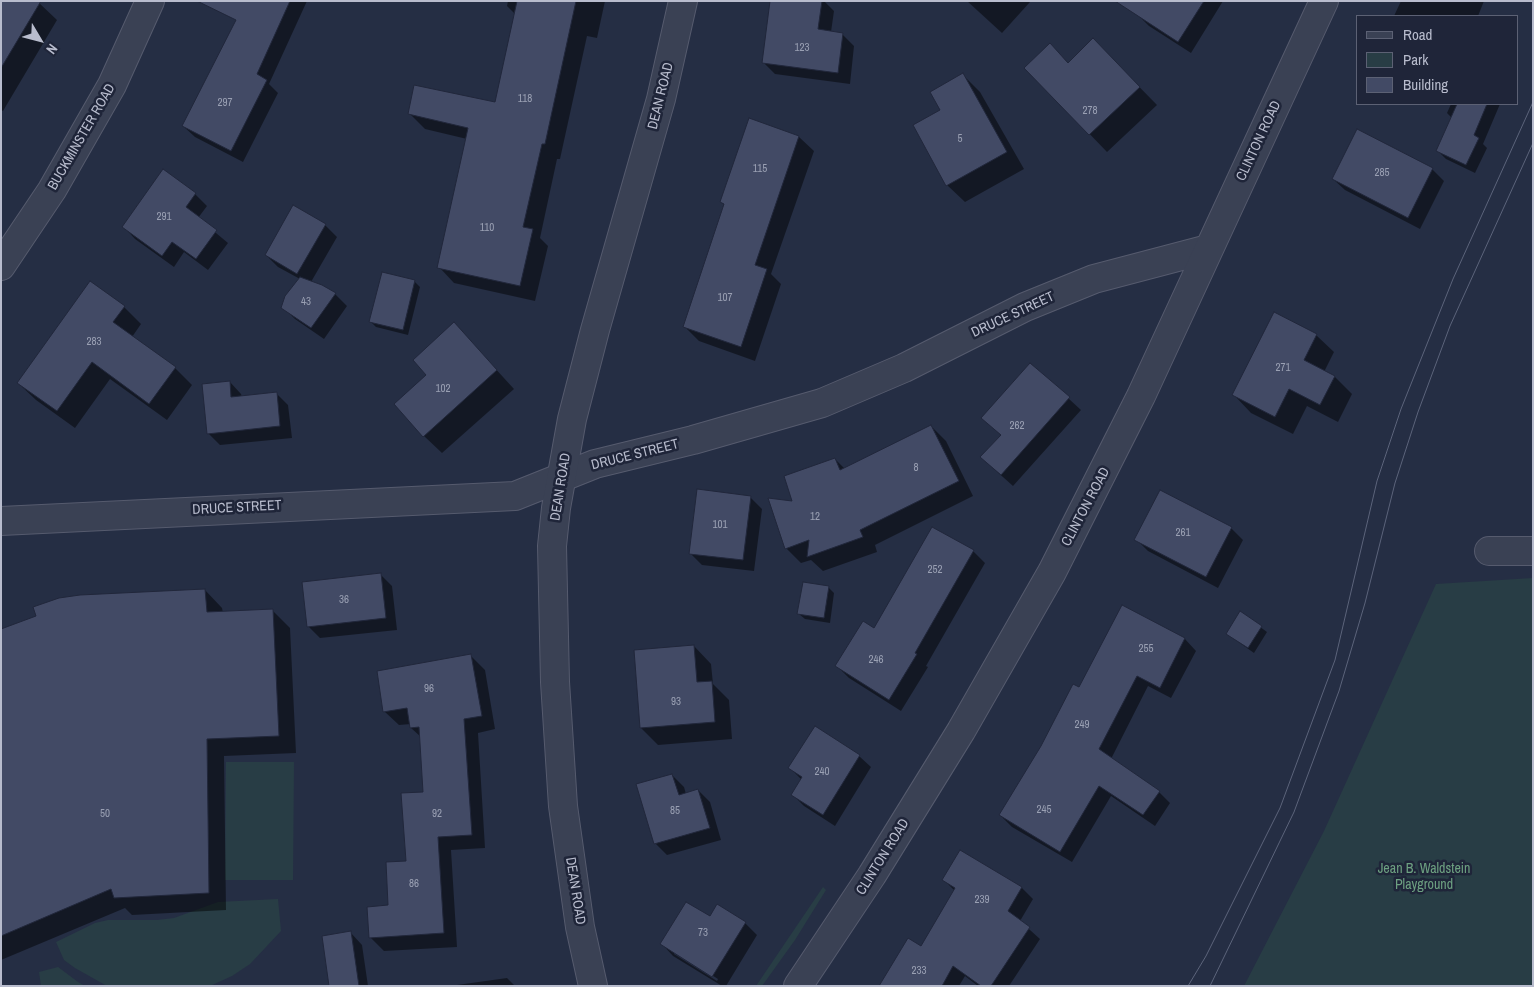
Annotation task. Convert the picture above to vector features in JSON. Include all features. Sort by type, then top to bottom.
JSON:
[{"type":"street","name":"BUCKMINSTER ROAD","points":[[1,266],[52,190],[108,93],[150,1]]},
{"type":"street","name":"DEAN ROAD","points":[[593,986],[580,927],[568,846],[559,750],[551,554],[561,478],[572,419],[592,339],[661,99],[683,1]]},
{"type":"street","name":"CLINTON ROAD","points":[[798,986],[872,875],[962,731],[1052,572],[1112,457],[1324,1]]},
{"type":"street","name":"DRUCE STREET","points":[[1,521],[285,506],[501,498],[520,495],[595,464],[684,442],[822,403],[904,368],[1024,307],[1094,278],[1208,249]]},
{"type":"street","points":[[1490,551],[1533,551]]},
{"type":"green space","name":"Jean B. Waldstein Playground","points":[[1533,578],[1533,986],[1244,986],[1324,831],[1436,584]]},
{"type":"green space","points":[[226,762],[294,762],[293,880],[225,880]]},
{"type":"green space","points":[[823,887],[826,890],[795,940],[762,986],[756,986]]},
{"type":"green space","points":[[278,899],[281,931],[250,964],[232,976],[210,986],[107,986],[64,960],[56,942],[95,923],[108,920],[174,918],[218,902]]},
{"type":"green space","points":[[58,967],[85,986],[41,986],[39,972]]},
{"type":"building","points":[[1,1],[41,1],[1,68]]},
{"type":"building","points":[[197,1],[290,1],[257,74],[267,80],[231,151],[182,126],[236,20]]},
{"type":"building","points":[[517,1],[576,1],[545,144],[542,144],[523,227],[533,229],[520,286],[437,268],[468,128],[408,114],[414,85],[495,102]]},
{"type":"building","points":[[770,1],[822,1],[818,29],[843,33],[838,73],[762,63]]},
{"type":"building","points":[[1115,1],[1204,1],[1178,42]]},
{"type":"building","points":[[1093,38],[1140,87],[1089,135],[1024,68],[1050,43],[1068,63]]},
{"type":"building","points":[[963,73],[1007,152],[946,186],[913,125],[940,110],[930,92]]},
{"type":"building","points":[[1457,105],[1487,105],[1474,135],[1479,138],[1466,165],[1436,151]]},
{"type":"building","points":[[749,118],[799,136],[755,265],[767,269],[741,347],[683,327],[724,204],[720,202]]},
{"type":"building","points":[[1357,129],[1433,168],[1408,218],[1332,179]]},
{"type":"building","points":[[163,169],[196,193],[186,207],[217,230],[196,259],[172,242],[162,256],[122,227]]},
{"type":"building","points":[[293,205],[326,224],[297,274],[265,255]]},
{"type":"building","points":[[382,272],[415,280],[403,330],[369,322]]},
{"type":"building","points":[[300,277],[322,285],[336,293],[311,328],[281,308],[285,296]]},
{"type":"building","points":[[90,281],[125,306],[113,322],[176,367],[149,404],[92,362],[57,411],[17,383]]},
{"type":"building","points":[[1274,312],[1317,334],[1304,360],[1335,376],[1320,405],[1289,389],[1275,417],[1232,395]]},
{"type":"building","points":[[454,322],[497,370],[423,437],[394,404],[426,375],[413,360]]},
{"type":"building","points":[[1030,363],[1070,397],[1001,475],[980,457],[1001,435],[981,418]]},
{"type":"building","points":[[230,381],[231,397],[277,392],[280,426],[207,434],[202,384]]},
{"type":"building","points":[[931,425],[959,481],[860,530],[863,537],[807,557],[809,540],[785,549],[768,498],[792,501],[784,476],[835,458],[840,470]]},
{"type":"building","points":[[697,489],[751,496],[743,560],[689,554]]},
{"type":"building","points":[[1160,490],[1232,527],[1206,577],[1134,540]]},
{"type":"building","points":[[932,527],[974,550],[915,653],[917,654],[889,700],[835,666],[863,621],[874,628]]},
{"type":"building","points":[[381,573],[386,618],[307,627],[302,582]]},
{"type":"building","points":[[803,582],[829,586],[824,618],[797,614]]},
{"type":"building","points":[[205,589],[207,612],[273,609],[279,736],[207,739],[209,893],[114,898],[111,889],[1,936],[1,629],[36,616],[33,607],[59,598],[80,595]]},
{"type":"building","points":[[1122,605],[1185,638],[1160,688],[1137,676],[1099,749],[1160,791],[1143,815],[1099,786],[1060,852],[999,815],[1041,746],[1073,684],[1079,687]]},
{"type":"building","points":[[1240,611],[1262,626],[1248,648],[1226,634]]},
{"type":"building","points":[[694,645],[697,682],[712,681],[715,722],[640,728],[634,650]]},
{"type":"building","points":[[471,654],[482,716],[464,719],[472,835],[438,837],[444,933],[369,938],[367,907],[388,905],[386,862],[406,861],[401,793],[423,792],[419,727],[410,728],[407,708],[383,712],[377,671]]},
{"type":"building","points":[[815,726],[860,755],[823,815],[791,795],[802,777],[788,768]]},
{"type":"building","points":[[672,774],[679,795],[698,789],[710,828],[654,844],[636,784]]},
{"type":"building","points":[[960,850],[1022,887],[1008,911],[1030,927],[991,986],[981,986],[953,966],[942,986],[879,986],[908,938],[921,946],[955,888],[942,880]]},
{"type":"building","points":[[686,902],[710,916],[717,904],[746,922],[712,977],[660,944]]},
{"type":"building","points":[[351,931],[359,986],[329,986],[322,936]]},
{"type":"tram line","points":[[1188,986],[1206,956],[1280,808],[1335,660],[1377,481],[1401,409],[1453,279],[1533,102]]},
{"type":"tram line","points":[[1210,986],[1294,812],[1339,691],[1365,603],[1395,483],[1418,412],[1450,326],[1533,143]]}]
